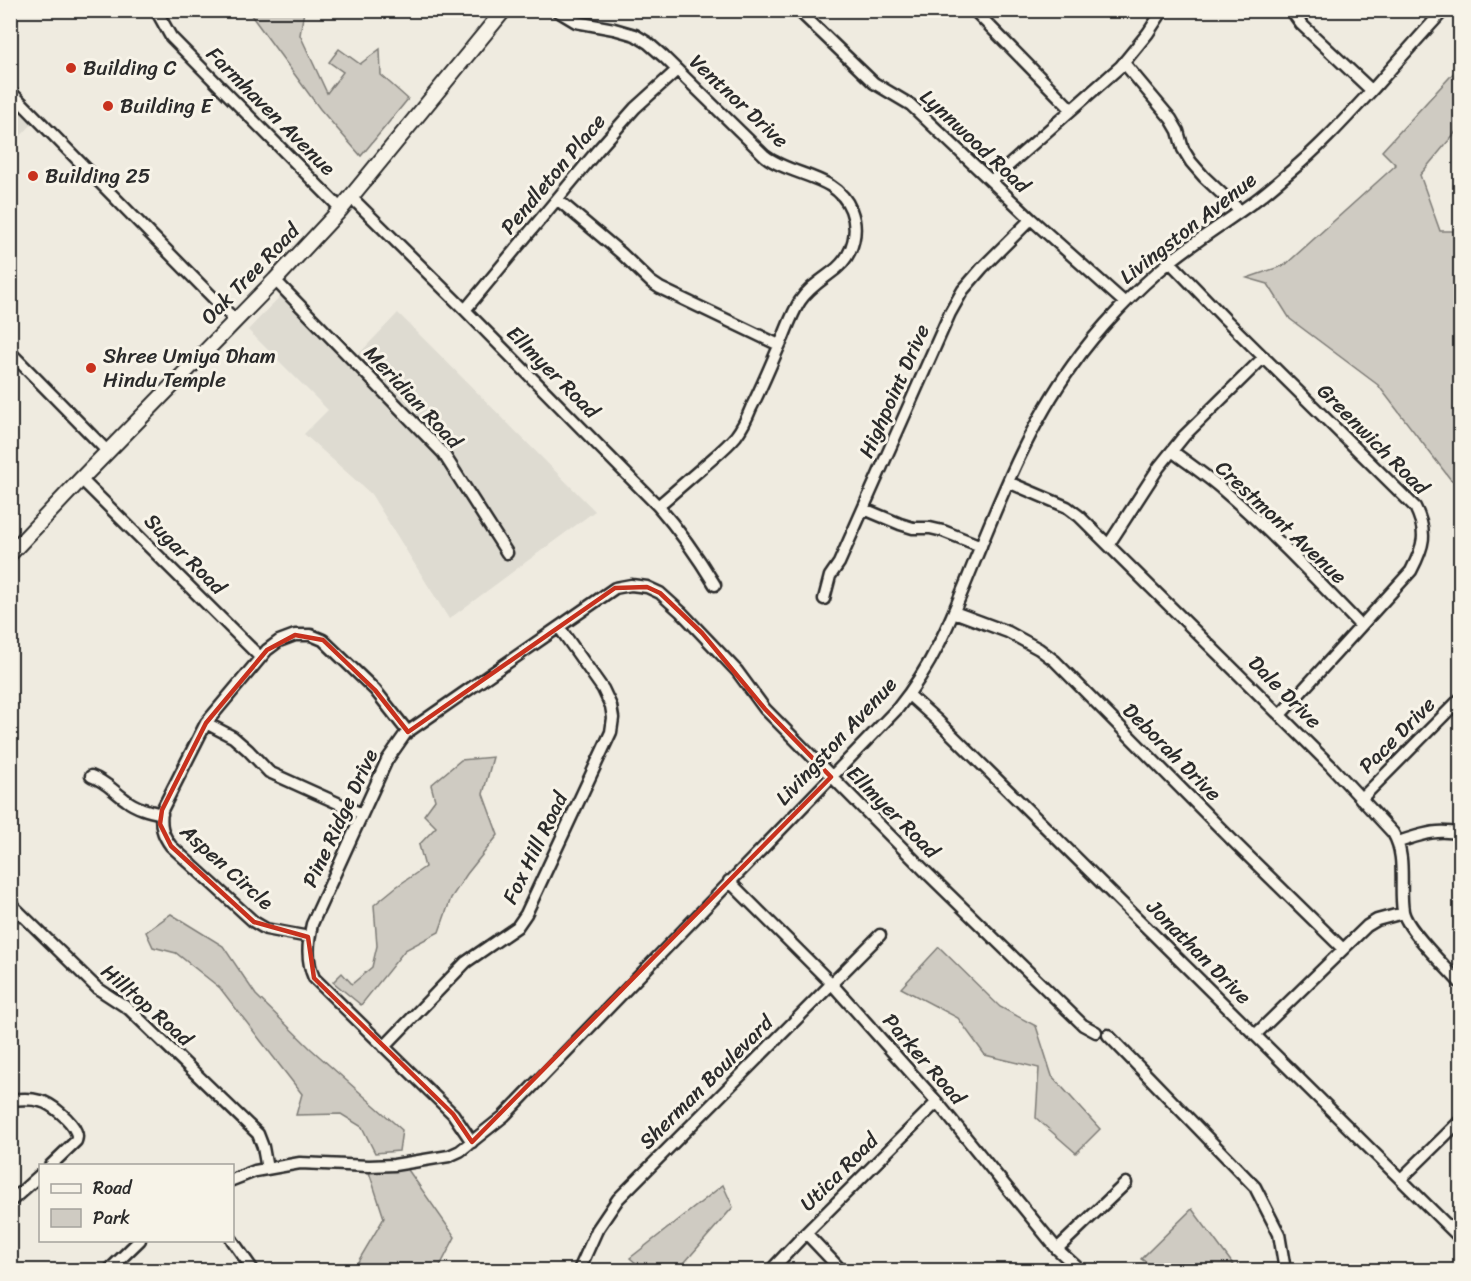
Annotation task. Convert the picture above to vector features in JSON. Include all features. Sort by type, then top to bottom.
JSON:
[{"type":"main road","name":"Oak Tree Road","points":[[10,554],[351,198],[504,10]]},
{"type":"street","name":"Farmhaven Avenue","points":[[156,10],[171,37],[341,209]]},
{"type":"street","name":"Ventnor Drive","points":[[556,10],[576,22],[635,35],[648,43],[765,156],[784,168],[827,183],[838,191],[850,207],[854,218],[854,239],[851,249],[838,267],[814,285],[801,300],[758,396],[737,434],[726,447],[658,506]]},
{"type":"street","name":"Lynnwood Road","points":[[798,10],[874,83],[910,105],[1031,219],[1125,303]]},
{"type":"street","points":[[974,10],[1071,109]]},
{"type":"street","points":[[991,181],[1124,63],[1163,10]]},
{"type":"street","points":[[1292,10],[1301,24],[1371,90]]},
{"type":"street","name":"Livingston Avenue","points":[[234,1179],[255,1171],[300,1163],[394,1165],[449,1156],[460,1151],[504,1116],[909,695],[932,660],[1008,482],[1033,432],[1072,365],[1125,303],[1170,262],[1257,200],[1302,161],[1349,116],[1444,10]]},
{"type":"street","points":[[1124,63],[1171,119],[1179,131],[1183,149],[1191,162],[1240,211]]},
{"type":"street","name":"Pendleton Place","points":[[465,310],[635,108],[677,70]]},
{"type":"street","points":[[10,91],[235,320]]},
{"type":"street","name":"Ellmyer Road","points":[[351,198],[658,506],[697,556],[715,585]]},
{"type":"street","points":[[557,198],[660,288],[779,345]]},
{"type":"street","name":"Highpoint Drive","points":[[824,599],[830,576],[839,563],[864,509],[950,313],[963,290],[1031,219]]},
{"type":"street","name":"Greenwich Road","points":[[1170,262],[1415,507],[1422,522],[1422,546],[1411,571],[1280,715]]},
{"type":"street","name":"Meridian Road","points":[[275,279],[443,453],[507,553]]},
{"type":"street","points":[[10,352],[108,451]]},
{"type":"street","points":[[1109,544],[1160,467],[1184,436],[1264,357]]},
{"type":"street","name":"Crestmont Avenue","points":[[1172,451],[1222,488],[1295,557],[1360,625]]},
{"type":"street","name":"Sugar Road","points":[[81,479],[261,657]]},
{"type":"street","name":"Dale Drive","points":[[1008,482],[1067,507],[1079,516],[1331,766],[1393,833],[1398,842]]},
{"type":"street","points":[[864,509],[906,526],[943,531],[981,546]]},
{"type":"street","name":"Pine Ridge Drive","points":[[472,1142],[453,1114],[314,978],[310,969],[308,943],[312,924],[387,760],[408,732],[615,588],[631,585],[647,587]]},
{"type":"street","name":"Ellmyer Road","points":[[647,587],[660,593],[702,633],[737,671],[765,709],[831,777],[1083,1024],[1095,1032]]},
{"type":"street","name":"Deborah Drive","points":[[954,612],[1008,632],[1039,649],[1055,661],[1343,949]]},
{"type":"street","name":"Fox Hill Road","points":[[384,1047],[466,963],[517,927],[526,914],[611,732],[613,718],[611,706],[603,689],[559,627]]},
{"type":"street","name":"Aspen Circle","points":[[309,937],[266,929],[254,922],[171,846],[164,837],[160,824],[162,810],[206,723],[267,650],[279,641],[295,635],[310,635],[323,640],[375,690],[408,732]]},
{"type":"street","name":"Jonathan Drive","points":[[909,695],[938,721],[1461,1238]]},
{"type":"street","name":"Pace Drive","points":[[1361,799],[1461,699]]},
{"type":"street","points":[[206,723],[232,737],[269,772],[362,814]]},
{"type":"street","points":[[91,776],[102,780],[127,801],[162,814]]},
{"type":"street","points":[[1461,834],[1444,831],[1430,832],[1398,842],[1403,913],[1411,928],[1461,983]]},
{"type":"street","name":"Parker Road","points":[[729,882],[831,983],[937,1102],[1057,1249],[1080,1270]]},
{"type":"street","name":"Hilltop Road","points":[[12,905],[97,988],[129,1009],[258,1134],[267,1169]]},
{"type":"street","points":[[1255,1035],[1372,923],[1403,913]]},
{"type":"street","name":"Sherman Boulevard","points":[[579,1270],[597,1230],[618,1198],[880,935]]},
{"type":"street","points":[[1108,1035],[1255,1187],[1279,1234],[1285,1270]]},
{"type":"street","points":[[12,1100],[36,1100],[49,1104],[76,1130],[76,1141],[52,1164]]},
{"type":"street","name":"Utica Road","points":[[771,1270],[937,1102]]},
{"type":"street","points":[[1401,1179],[1461,1121]]},
{"type":"street","points":[[10,1203],[39,1175]]},
{"type":"street","points":[[1057,1249],[1126,1183]]},
{"type":"street","points":[[806,1233],[841,1270]]},
{"type":"street","points":[[109,1270],[138,1242]]},
{"type":"street","points":[[233,1242],[253,1270]]},
{"type":"highlighted area","points":[[647,587],[660,593],[702,633],[765,709],[831,777],[472,1142],[453,1114],[314,978],[308,937],[254,922],[171,846],[160,824],[162,810],[206,723],[267,650],[295,635],[323,640],[375,690],[408,732],[615,588]]},
{"type":"shaded area","points":[[10,91],[37,119],[11,146],[10,146]]},
{"type":"shaded area","points":[[285,291],[354,359],[398,313],[595,511],[449,619],[371,494],[304,434],[328,410],[248,330]]},
{"type":"green space","points":[[248,11],[304,11],[300,35],[327,93],[343,72],[329,62],[339,49],[360,64],[380,49],[381,75],[408,99],[361,156],[320,109]]},
{"type":"green space","points":[[1460,66],[1460,127],[1420,175],[1440,231],[1453,231],[1460,244],[1460,480],[1451,480],[1378,385],[1290,319],[1268,284],[1247,278],[1285,265],[1396,165],[1382,151]]},
{"type":"green space","points":[[493,757],[483,794],[498,835],[451,898],[439,932],[405,950],[361,1005],[333,982],[342,973],[352,984],[372,967],[377,946],[374,905],[425,867],[419,845],[436,827],[424,815],[435,800],[431,785],[461,760]]},
{"type":"green space","points":[[171,914],[223,946],[256,995],[311,1049],[402,1130],[399,1151],[375,1153],[362,1127],[341,1114],[296,1115],[302,1094],[220,988],[176,953],[153,947],[146,932]]},
{"type":"green space","points":[[939,947],[1000,1007],[1036,1026],[1052,1076],[1100,1129],[1076,1153],[1036,1118],[1039,1068],[985,1055],[958,1018],[901,988]]},
{"type":"green space","points":[[404,1164],[455,1237],[438,1270],[353,1270],[384,1218],[367,1166]]},
{"type":"green space","points":[[723,1185],[733,1207],[678,1270],[644,1270],[630,1258]]},
{"type":"green space","points":[[1192,1209],[1235,1267],[1232,1270],[1158,1270],[1141,1259]]},
{"type":"place","name":"Building C","points":[[71,68]]},
{"type":"place","name":"Building E","points":[[108,106]]},
{"type":"place","name":"Building 25","points":[[33,176]]},
{"type":"place","name":"Shree Umiya Dham Hindu Temple","points":[[91,368]]}]
